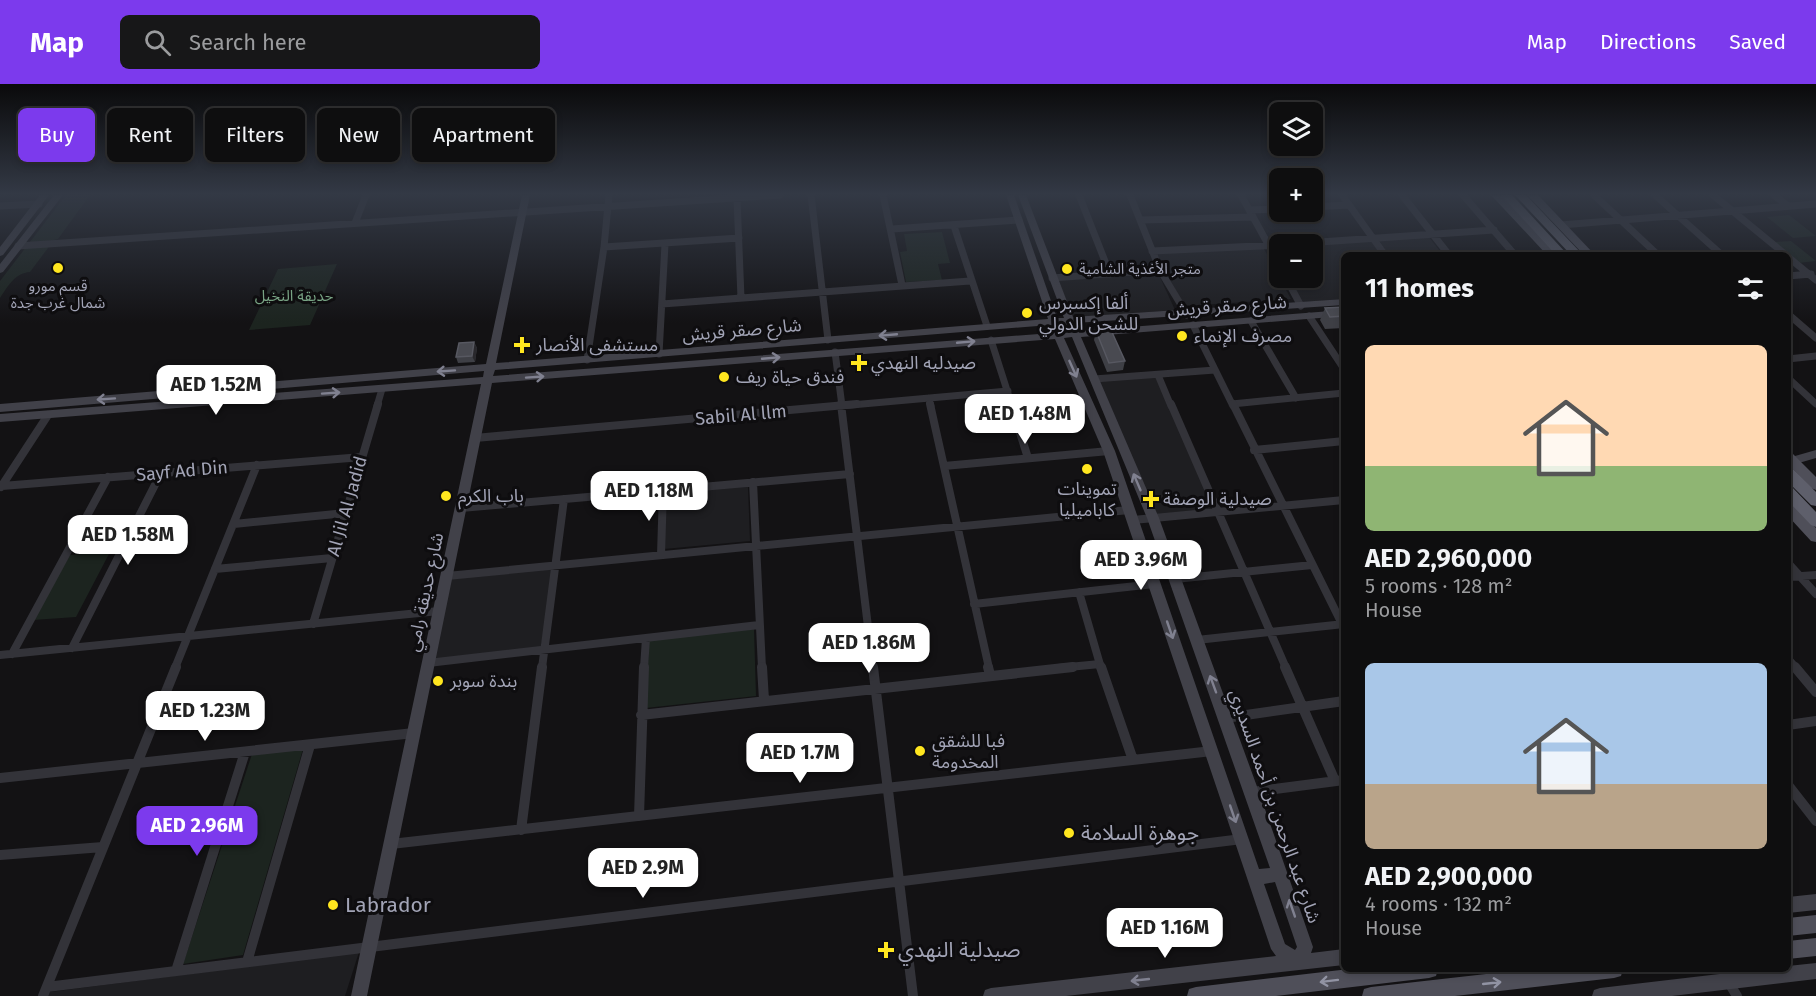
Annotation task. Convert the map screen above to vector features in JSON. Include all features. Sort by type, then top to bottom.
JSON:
[{"type":"highway","points":[[1546,238],[1559,252]]},
{"type":"highway","points":[[1561,238],[1574,252]]},
{"type":"highway","points":[[1791,465],[1816,501]]},
{"type":"highway","points":[[1791,495],[1816,521]]},
{"type":"main road","points":[[1537,238],[1550,252]]},
{"type":"main road","points":[[1573,238],[1587,252]]},
{"type":"main road","points":[[1791,464],[1816,485]]},
{"type":"main road","points":[[1791,511],[1816,537]]},
{"type":"main road","points":[[1791,927],[1816,924]]},
{"type":"main road","points":[[1791,950],[1816,946]]},
{"type":"main road","points":[[1196,996],[1403,972]]},
{"type":"main road","points":[[1371,996],[1420,993],[1590,972]]},
{"type":"street","points":[[0,253],[12,238]]},
{"type":"street","points":[[0,270],[25,238]]},
{"type":"street","points":[[18,246],[142,238]]},
{"type":"street","name":"شارع حديقة رامي","points":[[359,996],[517,238]]},
{"type":"street","points":[[587,360],[605,238]]},
{"type":"street","points":[[604,247],[739,238],[741,298]]},
{"type":"street","points":[[816,238],[828,340]]},
{"type":"street","points":[[894,238],[902,285]]},
{"type":"street","points":[[957,238],[970,281],[987,326]]},
{"type":"street","points":[[1025,238],[1056,329],[1109,451],[1279,950],[1298,962]]},
{"type":"street","name":"شارع عبد الرحمن بن أحمد السديري","points":[[1037,238],[1072,327],[1153,518],[1252,792],[1305,947],[1298,962]]},
{"type":"street","points":[[1095,238],[1110,274]]},
{"type":"street","points":[[1147,238],[1160,270],[1187,315]]},
{"type":"street","points":[[1152,251],[1269,246],[1264,238]]},
{"type":"street","points":[[1323,242],[1390,238]]},
{"type":"street","points":[[1436,238],[1447,252]]},
{"type":"street","points":[[1500,238],[1512,252]]},
{"type":"street","points":[[1639,238],[1655,252]]},
{"type":"street","points":[[1702,238],[1719,252]]},
{"type":"street","points":[[1764,238],[1782,252]]},
{"type":"street","points":[[1373,239],[1383,252]]},
{"type":"street","points":[[659,354],[665,244]]},
{"type":"street","points":[[1791,259],[1812,274],[1816,280]]},
{"type":"street","points":[[1052,278],[1160,270]]},
{"type":"street","points":[[1791,276],[1812,274]]},
{"type":"street","points":[[662,304],[970,281]]},
{"type":"street","points":[[1291,288],[1301,306]]},
{"type":"street","name":"شارع صقر قريش","points":[[0,408],[991,340],[1072,327],[1341,302]]},
{"type":"street","points":[[1271,308],[1278,318]]},
{"type":"street","name":"شارع صقر قريش","points":[[1072,327],[1193,325],[1341,313]]},
{"type":"street","points":[[1309,316],[1341,364]]},
{"type":"street","points":[[1791,317],[1816,338]]},
{"type":"street","points":[[1251,321],[1296,398]]},
{"type":"street","points":[[1193,325],[1341,622]]},
{"type":"street","name":"شارع صقر قريش","points":[[0,418],[382,389],[587,360],[987,326],[1056,329]]},
{"type":"street","points":[[991,340],[1028,458]]},
{"type":"street","points":[[835,352],[914,996]]},
{"type":"street","points":[[1334,353],[1341,352]]},
{"type":"street","points":[[1791,359],[1816,356]]},
{"type":"street","points":[[1094,379],[1215,370]]},
{"type":"street","points":[[1158,375],[1303,707],[1339,781],[1252,792]]},
{"type":"street","points":[[1791,381],[1816,404]]},
{"type":"street","name":"Al Jil Al Jadid","points":[[313,624],[382,389]]},
{"type":"street","name":"Sabil Al llm","points":[[475,438],[1008,391]]},
{"type":"street","points":[[1232,404],[1341,393]]},
{"type":"street","points":[[929,398],[990,675]]},
{"type":"street","points":[[1,487],[48,414]]},
{"type":"street","points":[[1254,450],[1341,441]]},
{"type":"street","points":[[944,466],[1109,451]]},
{"type":"street","points":[[1791,461],[1816,454]]},
{"type":"street","name":"Sayf Ad Din","points":[[1,487],[362,457]]},
{"type":"street","points":[[1791,462],[1816,461]]},
{"type":"street","points":[[45,992],[257,465]]},
{"type":"street","points":[[72,648],[161,473]]},
{"type":"street","points":[[461,508],[850,474]]},
{"type":"street","points":[[12,654],[108,477]]},
{"type":"street","points":[[753,482],[764,700]]},
{"type":"street","points":[[661,555],[663,490]]},
{"type":"street","points":[[521,830],[564,499]]},
{"type":"street","points":[[447,576],[957,527],[1131,515],[1153,518],[1341,500]]},
{"type":"street","points":[[234,524],[345,513]]},
{"type":"street","points":[[215,569],[332,558]]},
{"type":"street","points":[[1175,579],[1312,566]]},
{"type":"street","points":[[1791,566],[1816,594]]},
{"type":"street","points":[[1791,577],[1816,575]]},
{"type":"street","points":[[975,604],[1154,584]]},
{"type":"street","points":[[1079,592],[1100,664],[1133,760]]},
{"type":"street","points":[[0,655],[439,611]]},
{"type":"street","points":[[429,663],[759,625]]},
{"type":"street","points":[[1197,640],[1341,626]]},
{"type":"street","points":[[639,816],[641,715],[646,638]]},
{"type":"street","points":[[1791,663],[1816,692]]},
{"type":"street","points":[[641,715],[876,687],[1100,664]]},
{"type":"street","points":[[1225,718],[1341,701]]},
{"type":"street","points":[[1791,725],[1816,722]]},
{"type":"street","points":[[0,778],[414,733]]},
{"type":"street","points":[[247,962],[310,745]]},
{"type":"street","points":[[391,844],[1212,751]]},
{"type":"street","points":[[176,971],[245,752]]},
{"type":"street","points":[[1791,789],[1816,821]]},
{"type":"street","points":[[1791,802],[1800,801]]},
{"type":"street","points":[[45,992],[176,971],[1242,839]]},
{"type":"street","points":[[0,855],[103,847]]},
{"type":"street","points":[[1255,877],[1281,874]]},
{"type":"street","points":[[1791,905],[1816,902]]},
{"type":"street","points":[[991,996],[1341,957]]},
{"type":"street","points":[[1600,996],[1733,989],[1816,971]]},
{"type":"shaded area","points":[[1429,238],[1441,252],[1387,252],[1378,239]]},
{"type":"shaded area","points":[[1371,241],[1379,252],[1341,252],[1341,299],[1302,302],[1294,288],[1323,288],[1323,244]]},
{"type":"shaded area","points":[[1263,247],[1269,258],[1269,288],[1285,288],[1291,299],[1184,306],[1156,253]]},
{"type":"shaded area","points":[[1158,273],[1175,310],[1073,318],[1058,279]]},
{"type":"shaded area","points":[[1156,376],[1216,510],[1154,516],[1097,380]]},
{"type":"shaded area","points":[[748,486],[750,541],[664,549],[666,493]]},
{"type":"shaded area","points":[[554,567],[541,647],[432,660],[451,577]]},
{"type":"shaded area","points":[[359,952],[345,996],[48,996],[50,992]]},
{"type":"green space","points":[[33,238],[59,238],[54,240],[30,272],[16,278],[0,298],[0,281]]},
{"type":"green space","points":[[905,238],[943,238],[950,263],[938,264],[942,280],[906,282],[900,252],[907,251]]},
{"type":"green space","points":[[1791,241],[1816,261],[1798,263],[1791,257],[1791,252],[1785,252],[1774,242]]},
{"type":"green space","name":"حديقة النخيل","points":[[337,264],[310,325],[249,330],[278,269]]},
{"type":"green space","points":[[110,552],[76,617],[33,620],[70,555]]},
{"type":"green space","points":[[754,629],[756,696],[646,708],[649,640]]},
{"type":"green space","points":[[303,749],[243,955],[183,964],[252,754]]},
{"type":"building","points":[[1341,307],[1341,316],[1330,317],[1325,308]]},
{"type":"building","points":[[1111,330],[1125,361],[1109,363],[1096,331]]},
{"type":"building","points":[[474,342],[472,356],[456,357],[459,343]]},
{"type":"place","name":"قسم مورو شمال غرب جدة","points":[[58,268]]},
{"type":"place","name":"متجر الأغذية الشامية","points":[[1067,269]]},
{"type":"place","name":"ألفا إكسبرس للشحن الدولي","points":[[1027,313]]},
{"type":"place","name":"مصرف الإنماء","points":[[1182,336]]},
{"type":"place","name":"مستشفى الأنصار","points":[[522,345]]},
{"type":"place","name":"صيدليه النهدي","points":[[859,363]]},
{"type":"place","name":"فندق حياة ريف","points":[[724,377]]},
{"type":"place","name":"تموينات كاباميليا","points":[[1087,469]]},
{"type":"place","name":"باب الكرم","points":[[446,496]]},
{"type":"place","name":"صيدلية الوصفة","points":[[1151,499]]},
{"type":"place","name":"بندة سوبر","points":[[438,681]]},
{"type":"place","name":"فبا للشقق المخدومة","points":[[920,751]]},
{"type":"place","name":"جوهرة السلامة","points":[[1069,833]]},
{"type":"place","name":"Labrador","points":[[333,905]]},
{"type":"place","name":"صيدلية النهدي","points":[[886,950]]}]
